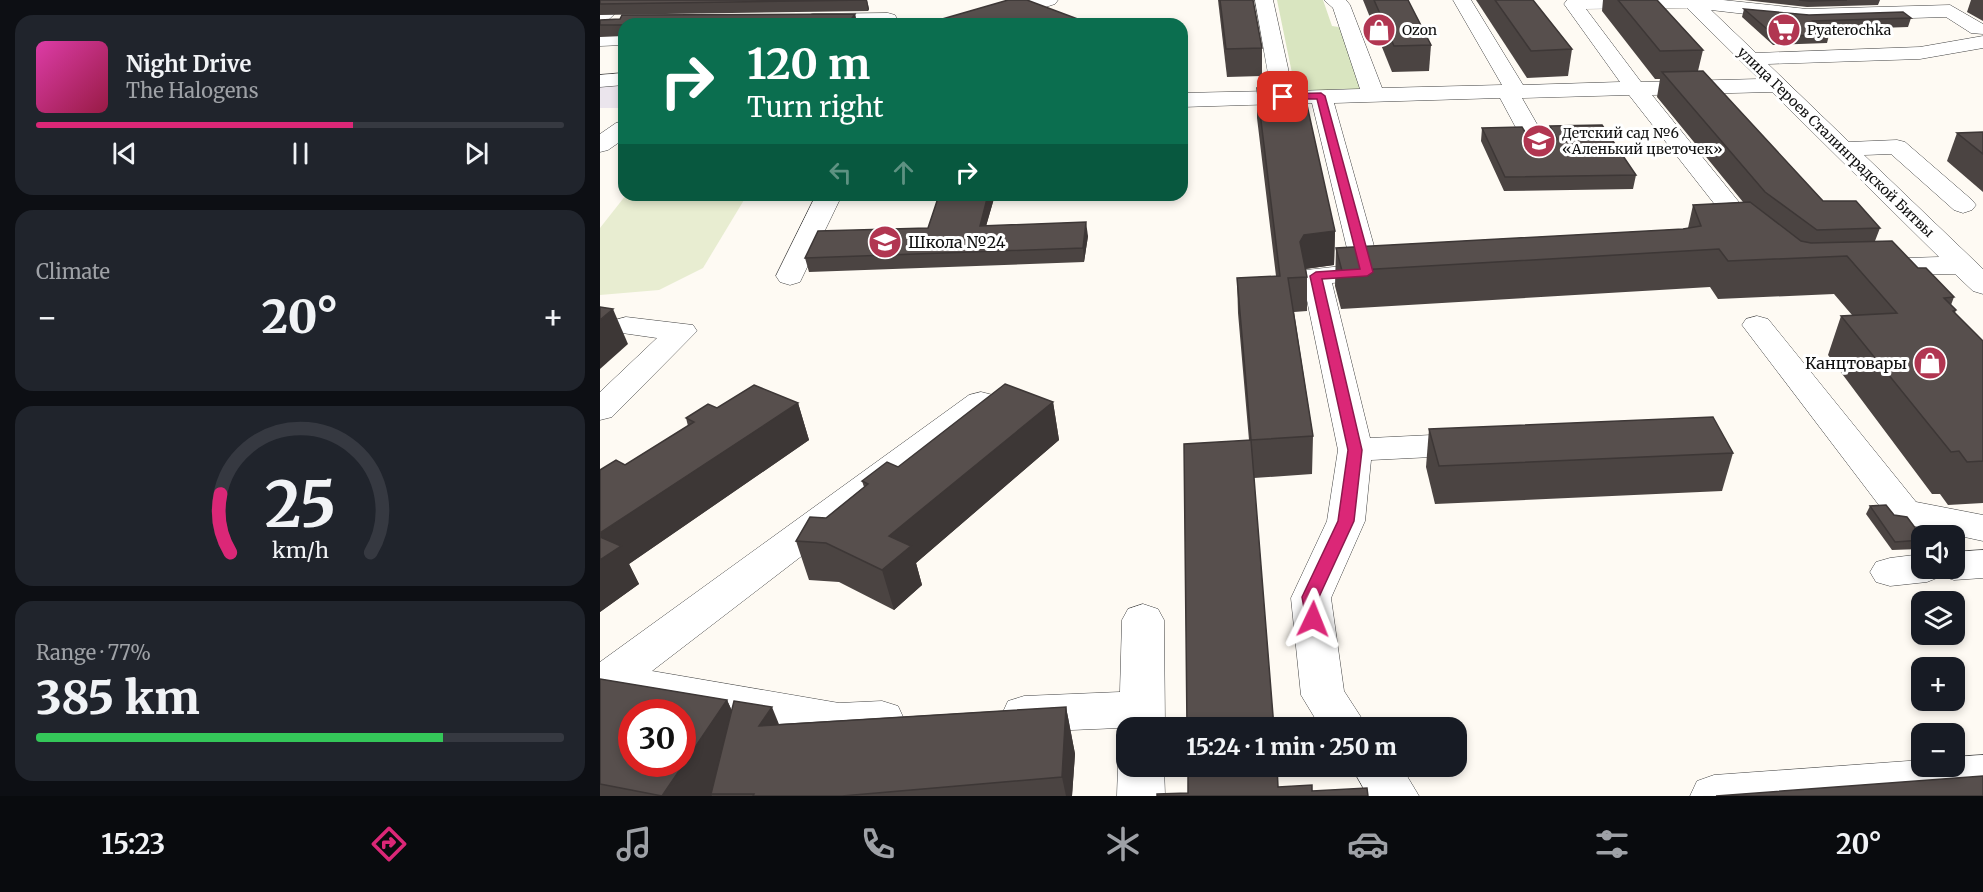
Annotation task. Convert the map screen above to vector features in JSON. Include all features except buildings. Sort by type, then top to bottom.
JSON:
[{"type":"street","points":[[992,18],[1049,0]]},
{"type":"street","points":[[1264,0],[1283,97]]},
{"type":"street","points":[[1333,0],[1341,5],[1373,94]]},
{"type":"street","points":[[1462,0],[1512,91],[1540,152]]},
{"type":"street","points":[[1711,231],[1756,235],[1635,88],[1574,4],[1691,1],[1807,15],[1950,11],[1981,36]]},
{"type":"street","name":"улица Героев Сталинградской Битвы","points":[[1691,1],[1983,285]]},
{"type":"street","points":[[799,12],[886,11]]},
{"type":"street","points":[[600,17],[627,14]]},
{"type":"street","points":[[600,23],[627,14]]},
{"type":"street","points":[[600,40],[618,23]]},
{"type":"street","points":[[1750,59],[1920,54],[1981,36]]},
{"type":"street","points":[[600,81],[618,80]]},
{"type":"street","points":[[1188,100],[1777,85]]},
{"type":"street","points":[[600,94],[618,93]]},
{"type":"street","points":[[1321,96],[1367,272]]},
{"type":"street","points":[[600,145],[618,132]]},
{"type":"street","points":[[1843,149],[1897,147],[1973,205]]},
{"type":"street","points":[[790,276],[826,201]]},
{"type":"street","points":[[1904,208],[1973,205]]},
{"type":"street","points":[[1847,268],[1963,265]]},
{"type":"street","points":[[1338,717],[1323,695],[1311,597],[1346,521],[1355,450],[1316,276],[1402,270]]},
{"type":"street","points":[[1757,325],[1904,512],[1981,539],[1965,555]]},
{"type":"street","points":[[600,410],[682,331],[626,326]]},
{"type":"street","points":[[604,679],[981,402]]},
{"type":"street","points":[[1355,450],[1509,443]]},
{"type":"street","points":[[1890,572],[1911,570]]},
{"type":"street","points":[[1142,717],[1143,620]]},
{"type":"street","points":[[604,679],[839,721],[920,718]]},
{"type":"street","points":[[990,715],[1116,717]]},
{"type":"street","points":[[1714,796],[1983,775]]},
{"type":"street","points":[[1141,777],[1141,796]]},
{"type":"street","points":[[1382,777],[1395,796]]},
{"type":"shaded area","points":[[618,84],[618,108],[600,108],[600,85]]},
{"type":"green space","points":[[1277,0],[1323,0],[1332,26],[1345,28],[1365,85],[1353,92],[1310,93],[1300,90],[1294,83]]},
{"type":"green space","points":[[621,201],[743,201],[703,268],[659,290],[600,295],[600,228]]},
{"type":"place","name":"Ozon","points":[[1379,30]]},
{"type":"place","name":"Pyaterochka","points":[[1784,30]]},
{"type":"place","name":"Детский сад №6 «Аленький цветочек»","points":[[1539,141]]},
{"type":"place","name":"Школа №24","points":[[885,242]]},
{"type":"place","name":"Канцтовары","points":[[1930,363]]},
{"type":"route","points":[[1283,97],[1321,96],[1367,272],[1316,276],[1355,450],[1346,521],[1311,597],[1313,619]]}]
